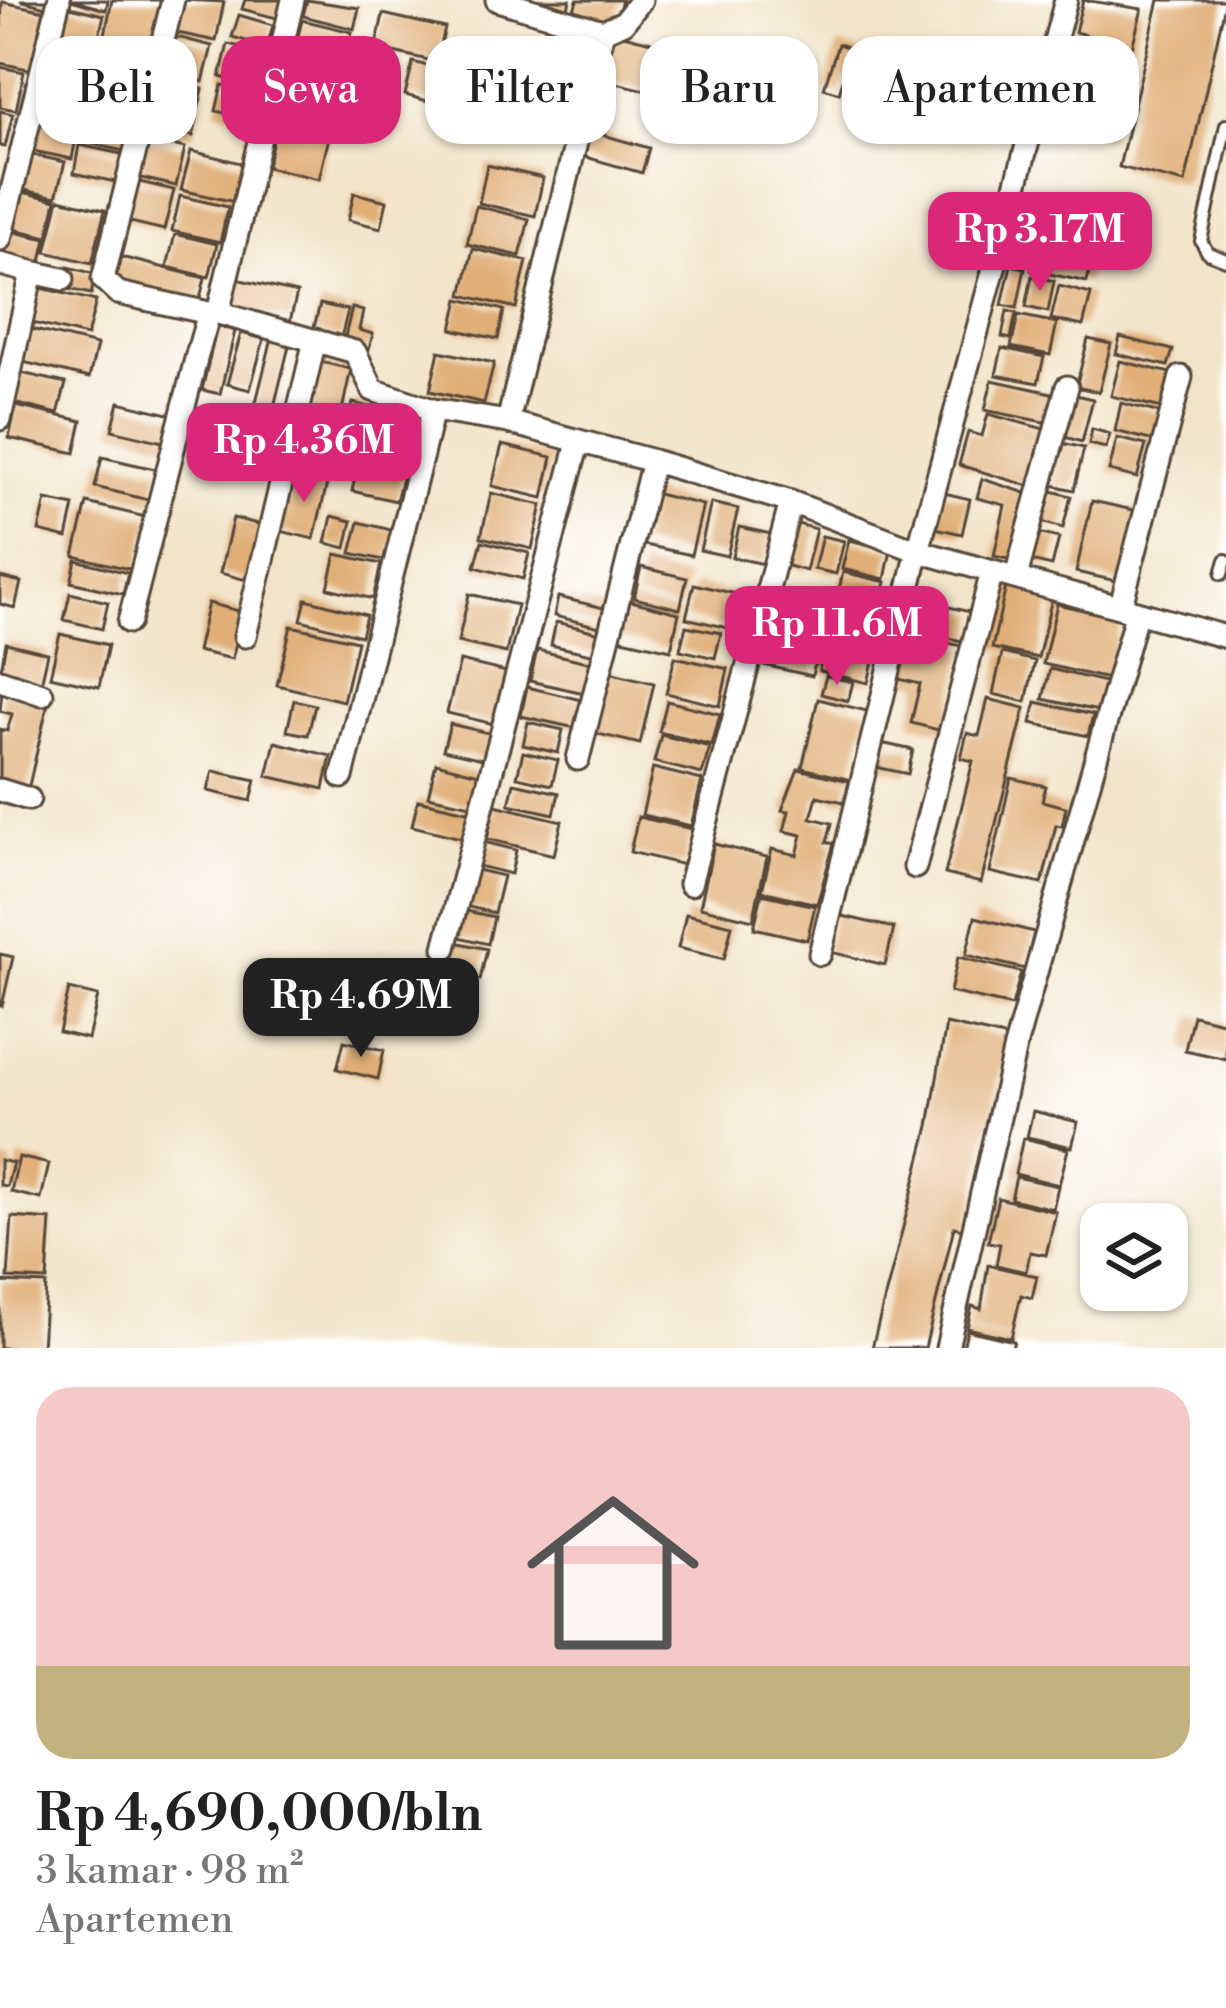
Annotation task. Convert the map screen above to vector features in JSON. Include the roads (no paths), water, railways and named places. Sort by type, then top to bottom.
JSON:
[{"type":"street","points":[[0,239],[59,0]]},
{"type":"street","points":[[173,0],[103,279],[118,293],[214,313],[361,357],[373,390],[433,410],[508,422],[653,461],[791,502],[918,551],[1226,637]]},
{"type":"street","points":[[129,622],[293,0]]},
{"type":"street","points":[[496,0],[603,31],[624,22],[641,0]]},
{"type":"street","points":[[820,954],[918,551],[1066,0]]},
{"type":"street","points":[[508,422],[603,31]]},
{"type":"street","points":[[0,264],[63,279]]},
{"type":"street","points":[[0,419],[32,272]]},
{"type":"street","points":[[244,636],[315,340]]},
{"type":"street","points":[[946,1348],[1015,1047],[1128,610],[1181,377]]},
{"type":"street","points":[[1016,577],[1067,387]]},
{"type":"street","points":[[342,777],[433,410]]},
{"type":"street","points":[[445,948],[578,443]]},
{"type":"street","points":[[578,759],[653,461]]},
{"type":"street","points":[[690,884],[791,502]]},
{"type":"street","points":[[915,867],[992,572]]},
{"type":"street","points":[[0,680],[42,694]]},
{"type":"street","points":[[0,790],[29,799]]},
{"type":"lane","points":[[1226,125],[1201,241],[1208,253],[1226,260]]},
{"type":"lane","points":[[1222,574],[1226,560]]}]
